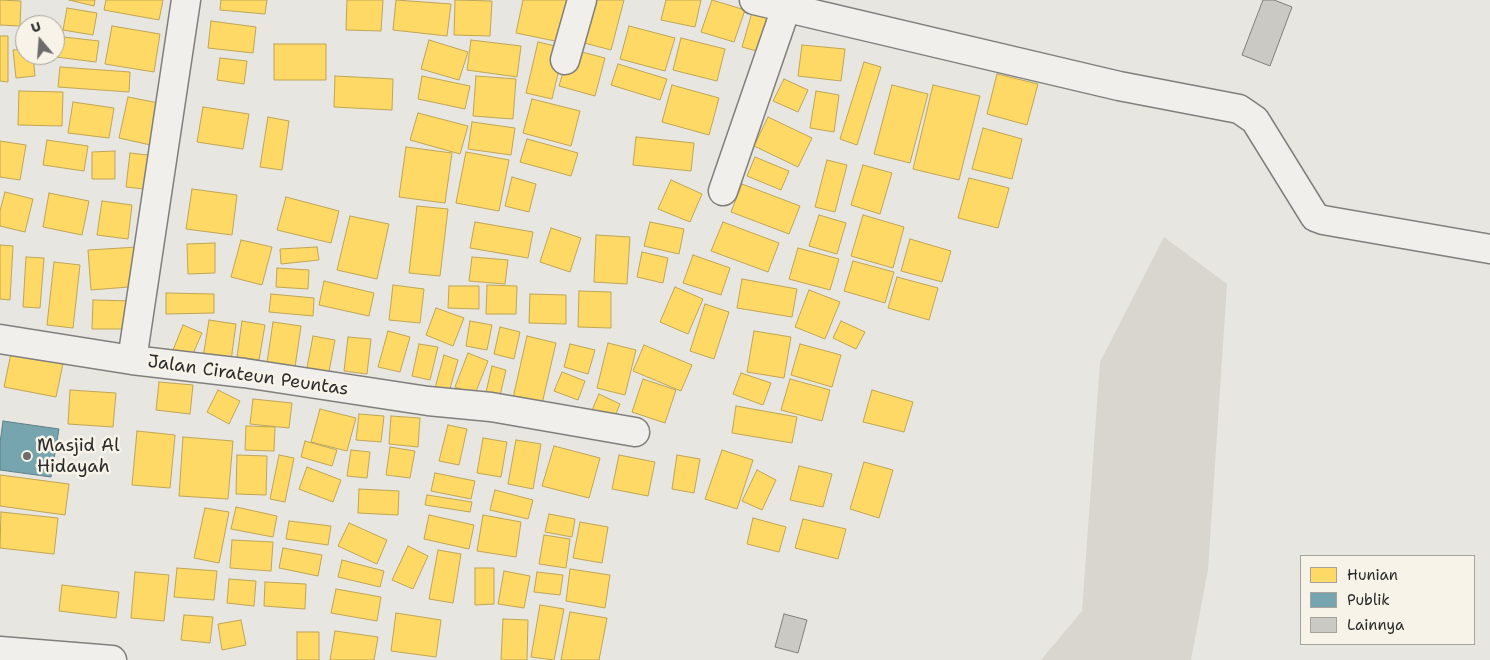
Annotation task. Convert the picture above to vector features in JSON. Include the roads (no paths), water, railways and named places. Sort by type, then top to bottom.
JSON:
[{"type":"street","name":"Jalan Cirateun Peuntas","points":[[186,0],[132,360],[244,373],[428,401],[491,407],[635,432]]},
{"type":"street","points":[[566,60],[582,0]]},
{"type":"street","points":[[754,0],[786,8],[817,8],[1119,86],[1239,109],[1255,120],[1314,217],[1490,249]]},
{"type":"street","points":[[723,191],[786,8]]},
{"type":"street","points":[[0,339],[132,360]]},
{"type":"street","points":[[0,651],[112,660]]},
{"type":"place","name":"Masjid Al Hidayah","points":[[27,456]]}]
